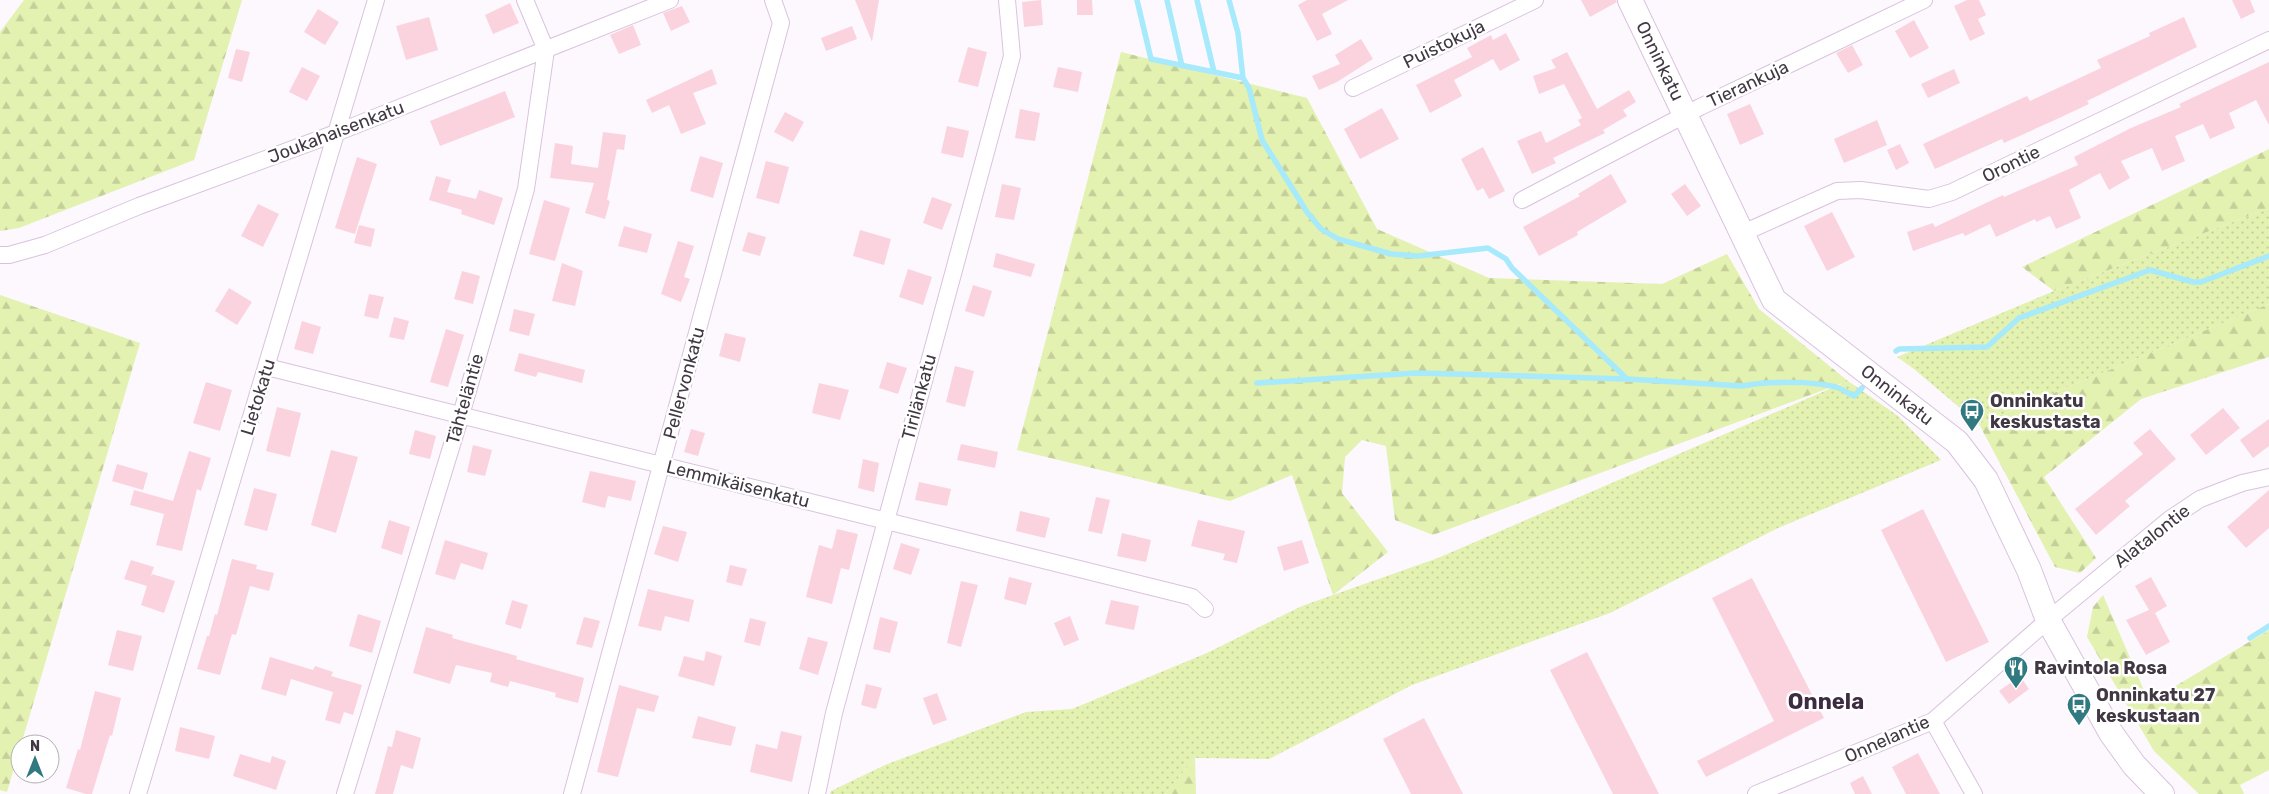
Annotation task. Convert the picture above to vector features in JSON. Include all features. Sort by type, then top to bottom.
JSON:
[{"type":"street","name":"Lietokatu","points":[[138,794],[376,0]]},
{"type":"street","points":[[525,0],[546,50]]},
{"type":"street","name":"Joukahaisenkatu","points":[[0,255],[9,255],[45,244],[139,206],[336,133],[670,0]]},
{"type":"street","name":"Pellervonkatu","points":[[572,794],[781,23],[773,0]]},
{"type":"street","name":"Tirilänkatu","points":[[817,794],[834,713],[1012,56],[1007,0]]},
{"type":"street","name":"Puistokuja","points":[[1353,88],[1535,0]]},
{"type":"street","name":"Onninkatu","points":[[1630,0],[1774,300],[1919,411],[1957,442],[1968,456],[1986,480],[2029,570],[2048,620],[2111,734],[2134,765],[2162,794]]},
{"type":"street","name":"Tierankuja","points":[[1522,200],[1686,114],[1924,0]]},
{"type":"street","name":"Orontie","points":[[1743,233],[1837,191],[1861,190],[1929,199],[1952,192],[2269,40]]},
{"type":"street","name":"Tähteläntie","points":[[345,794],[461,415],[526,189],[546,50]]},
{"type":"street","name":"Lemmikäisenkatu","points":[[267,367],[1192,597],[1206,609]]},
{"type":"street","name":"Alatalontie","points":[[2048,620],[2170,519],[2200,499],[2242,483],[2269,477]]},
{"type":"street","name":"Onnelantie","points":[[1756,794],[1933,720],[2048,620]]},
{"type":"street","points":[[1933,720],[1974,794]]},
{"type":"green space","points":[[24,0],[242,0],[194,160],[19,228],[0,231],[0,32]]},
{"type":"green space","points":[[1121,52],[1307,98],[1377,229],[1489,278],[1662,284],[1727,254],[1759,309],[1848,381],[1433,535],[1395,520],[1386,446],[1362,440],[1345,457],[1342,493],[1388,552],[1333,595],[1292,475],[1230,501],[1017,450]]},
{"type":"green space","points":[[2269,149],[2269,208],[2054,291],[2022,267]]},
{"type":"green space","points":[[2269,208],[2269,304],[1979,424],[1897,357],[2054,291]]},
{"type":"green space","points":[[0,295],[140,343],[24,734],[10,734],[10,782],[7,792],[0,790]]},
{"type":"green space","points":[[2269,304],[2269,357],[2141,399],[2044,477],[2096,558],[2080,573],[2055,567],[1979,424]]},
{"type":"green space","points":[[1848,381],[1898,416],[1941,460],[1778,528],[1610,613],[1412,685],[1269,759],[1195,758],[1165,794],[830,794],[831,791],[885,765],[1026,712],[1072,709],[1207,653],[1302,606],[1438,558]]},
{"type":"green space","points":[[2103,595],[2149,702],[2269,630],[2269,770],[2240,785],[2244,794],[2199,794],[2154,751],[2087,637],[2093,607]]},
{"type":"green space","points":[[1195,758],[1196,794],[1165,794]]},
{"type":"building","points":[[855,0],[879,0],[872,42]]},
{"type":"building","points":[[1041,0],[1043,25],[1024,27],[1022,2]]},
{"type":"building","points":[[1077,0],[1092,0],[1093,15],[1077,15]]},
{"type":"building","points":[[1307,0],[1348,0],[1322,14],[1332,34],[1317,41],[1298,5]]},
{"type":"building","points":[[1581,0],[1616,0],[1617,2],[1590,17]]},
{"type":"building","points":[[1967,0],[1979,0],[1986,15],[1978,19],[1985,34],[1970,41],[1954,6]]},
{"type":"building","points":[[2232,0],[2250,0],[2255,12],[2241,19]]},
{"type":"building","points":[[510,3],[519,23],[493,34],[485,15]]},
{"type":"building","points":[[682,6],[690,22],[671,31],[663,13]]},
{"type":"building","points":[[318,9],[339,22],[325,45],[304,32]]},
{"type":"building","points":[[429,17],[438,50],[406,60],[396,26]]},
{"type":"building","points":[[2184,17],[2197,47],[2087,101],[2089,104],[2057,119],[2004,143],[2002,139],[1935,169],[1923,144],[2027,96],[2030,101],[2101,68],[2097,60],[2150,36],[2149,33]]},
{"type":"building","points":[[1914,20],[1929,48],[1910,58],[1895,31]]},
{"type":"building","points":[[633,25],[641,45],[619,54],[610,35]]},
{"type":"building","points":[[852,26],[857,39],[826,51],[821,38]]},
{"type":"building","points":[[1506,33],[1520,60],[1500,71],[1493,59],[1454,80],[1462,96],[1430,113],[1416,85],[1472,57],[1467,48],[1491,35],[1493,40]]},
{"type":"building","points":[[1361,39],[1373,59],[1337,82],[1319,90],[1312,76],[1340,64],[1335,55]]},
{"type":"building","points":[[1852,45],[1863,65],[1848,73],[1836,53]]},
{"type":"building","points":[[968,47],[987,52],[978,87],[958,82]]},
{"type":"building","points":[[236,49],[250,52],[242,82],[228,78]]},
{"type":"building","points":[[1567,52],[1597,109],[1629,90],[1636,102],[1623,110],[1627,116],[1603,130],[1605,133],[1553,158],[1556,163],[1532,174],[1517,141],[1541,131],[1546,143],[1581,125],[1578,120],[1582,118],[1564,84],[1539,94],[1533,76],[1556,68],[1551,60]]},
{"type":"building","points":[[2269,62],[2269,125],[2256,100],[2229,113],[2235,128],[2210,139],[2203,124],[2175,136],[2185,161],[2162,171],[2152,148],[2121,161],[2130,178],[2109,190],[2100,173],[2069,190],[2081,218],[2056,229],[2050,216],[2036,222],[2035,219],[1996,237],[1990,224],[1965,236],[1963,233],[1913,251],[1907,232],[1933,223],[1935,227],[2003,195],[2004,197],[2078,165],[2074,157],[2131,128],[2181,107],[2179,104]]},
{"type":"building","points":[[302,67],[320,76],[307,101],[289,92]]},
{"type":"building","points":[[1058,67],[1082,72],[1078,92],[1053,87]]},
{"type":"building","points":[[712,69],[717,84],[693,93],[706,124],[681,134],[669,105],[652,113],[646,100]]},
{"type":"building","points":[[1954,69],[1960,83],[1928,98],[1921,84]]},
{"type":"building","points":[[505,91],[515,117],[440,146],[430,121]]},
{"type":"building","points":[[1750,104],[1764,134],[1740,145],[1727,114]]},
{"type":"building","points":[[1382,108],[1399,139],[1360,159],[1344,129]]},
{"type":"building","points":[[1020,109],[1040,113],[1035,141],[1015,138]]},
{"type":"building","points":[[785,112],[804,122],[793,142],[774,132]]},
{"type":"building","points":[[1877,120],[1887,145],[1844,163],[1834,139]]},
{"type":"building","points":[[947,126],[969,131],[963,158],[941,153]]},
{"type":"building","points":[[603,132],[626,135],[624,150],[617,149],[607,200],[610,201],[605,219],[585,213],[594,183],[550,178],[555,143],[573,146],[571,164],[598,168]]},
{"type":"building","points":[[1900,144],[1909,163],[1896,170],[1887,150]]},
{"type":"building","points":[[1483,147],[1505,191],[1489,199],[1483,188],[1477,191],[1461,159]]},
{"type":"building","points":[[700,156],[723,163],[713,198],[690,191]]},
{"type":"building","points":[[357,157],[377,164],[355,234],[335,228]]},
{"type":"building","points":[[766,161],[789,167],[779,204],[756,198]]},
{"type":"building","points":[[1611,174],[1627,202],[1577,232],[1578,235],[1539,256],[1523,227],[1580,196],[1578,194]]},
{"type":"building","points":[[436,176],[451,180],[447,192],[476,199],[479,190],[503,198],[494,225],[461,214],[462,210],[429,200]]},
{"type":"building","points":[[1002,184],[1021,188],[1014,220],[995,217]]},
{"type":"building","points":[[1685,184],[1701,206],[1687,216],[1671,194]]},
{"type":"building","points":[[932,197],[952,204],[942,230],[923,223]]},
{"type":"building","points":[[544,200],[570,208],[555,261],[529,254]]},
{"type":"building","points":[[258,204],[279,214],[263,247],[241,236]]},
{"type":"building","points":[[1832,212],[1855,257],[1827,271],[1804,226]]},
{"type":"building","points":[[359,225],[375,229],[371,247],[354,243]]},
{"type":"building","points":[[624,226],[652,234],[647,253],[618,246]]},
{"type":"building","points":[[860,230],[891,239],[884,265],[853,256]]},
{"type":"building","points":[[748,232],[766,237],[760,256],[742,251]]},
{"type":"building","points":[[678,241],[694,246],[684,277],[690,279],[681,302],[661,294]]},
{"type":"building","points":[[996,253],[1035,264],[1031,277],[993,267]]},
{"type":"building","points":[[562,263],[583,271],[575,306],[552,301]]},
{"type":"building","points":[[908,269],[932,277],[923,305],[899,297]]},
{"type":"building","points":[[462,271],[480,276],[473,304],[454,299]]},
{"type":"building","points":[[973,285],[992,291],[984,317],[965,311]]},
{"type":"building","points":[[229,288],[252,302],[237,325],[215,311]]},
{"type":"building","points":[[369,294],[384,297],[378,319],[364,316]]},
{"type":"building","points":[[514,309],[535,314],[529,336],[509,331]]},
{"type":"building","points":[[394,317],[409,321],[404,340],[389,337]]},
{"type":"building","points":[[302,321],[321,327],[313,354],[294,349]]},
{"type":"building","points":[[446,329],[464,335],[448,387],[430,382]]},
{"type":"building","points":[[725,333],[746,338],[740,362],[719,356]]},
{"type":"building","points":[[519,353],[585,370],[582,383],[538,372],[536,377],[514,371]]},
{"type":"building","points":[[887,362],[907,368],[898,394],[879,388]]},
{"type":"building","points":[[955,366],[974,371],[965,407],[946,402]]},
{"type":"building","points":[[206,382],[232,390],[220,431],[193,423]]},
{"type":"building","points":[[819,383],[849,390],[840,420],[812,413]]},
{"type":"building","points":[[277,407],[301,413],[290,457],[266,451]]},
{"type":"building","points":[[2223,408],[2240,428],[2206,455],[2190,435]]},
{"type":"building","points":[[2269,419],[2269,446],[2253,458],[2240,440]]},
{"type":"building","points":[[691,429],[705,433],[698,456],[684,452]]},
{"type":"building","points":[[2150,429],[2176,459],[2125,501],[2130,506],[2096,535],[2075,509],[2143,454],[2133,443]]},
{"type":"building","points":[[415,430],[436,436],[430,459],[409,454]]},
{"type":"building","points":[[961,444],[998,452],[995,468],[957,460]]},
{"type":"building","points":[[473,445],[492,450],[485,476],[467,472]]},
{"type":"building","points":[[331,450],[358,457],[336,533],[311,525]]},
{"type":"building","points":[[189,451],[211,458],[201,491],[197,489],[182,551],[156,545],[164,514],[130,505],[134,490],[173,501]]},
{"type":"building","points":[[863,459],[879,463],[874,492],[858,488]]},
{"type":"building","points":[[117,464],[148,473],[143,490],[112,481]]},
{"type":"building","points":[[590,471],[636,481],[631,501],[608,496],[605,508],[582,502]]},
{"type":"building","points":[[919,482],[951,489],[947,506],[915,500]]},
{"type":"building","points":[[254,488],[277,494],[267,531],[244,525]]},
{"type":"building","points":[[2269,490],[2269,528],[2246,548],[2227,527]]},
{"type":"building","points":[[1096,497],[1110,500],[1102,534],[1088,531]]},
{"type":"building","points":[[1923,509],[1989,642],[1946,662],[1881,530]]},
{"type":"building","points":[[1020,511],[1050,518],[1045,538],[1016,531]]},
{"type":"building","points":[[389,520],[410,527],[402,555],[381,548]]},
{"type":"building","points":[[1198,520],[1245,531],[1237,563],[1223,560],[1225,554],[1191,546]]},
{"type":"building","points":[[663,526],[687,532],[678,562],[654,554]]},
{"type":"building","points":[[837,529],[858,534],[849,570],[841,568],[832,604],[806,597],[819,545],[832,549]]},
{"type":"building","points":[[1122,533],[1151,540],[1146,562],[1117,556]]},
{"type":"building","points":[[445,540],[488,553],[483,570],[461,563],[455,580],[435,574]]},
{"type":"building","points":[[1302,540],[1309,563],[1284,571],[1277,547]]},
{"type":"building","points":[[901,543],[920,549],[911,575],[893,569]]},
{"type":"building","points":[[232,559],[257,565],[256,569],[274,573],[269,591],[250,586],[236,635],[232,634],[220,675],[197,669],[215,614],[217,615]]},
{"type":"building","points":[[131,560],[154,567],[150,578],[152,574],[175,581],[164,613],[141,605],[147,586],[124,579]]},
{"type":"building","points":[[730,565],[747,569],[742,586],[726,582]]},
{"type":"building","points":[[1009,577],[1032,583],[1026,605],[1004,599]]},
{"type":"building","points":[[2151,577],[2167,606],[2155,613],[2170,642],[2146,655],[2126,620],[2149,610],[2135,586]]},
{"type":"building","points":[[1752,578],[1824,718],[1706,777],[1697,761],[1774,721],[1712,598]]},
{"type":"building","points":[[961,581],[978,585],[961,647],[947,643]]},
{"type":"building","points":[[648,589],[694,600],[689,622],[665,616],[661,631],[638,626]]},
{"type":"building","points":[[512,600],[528,605],[521,629],[505,624]]},
{"type":"building","points":[[1111,600],[1139,606],[1134,630],[1105,624]]},
{"type":"building","points":[[358,614],[381,621],[372,653],[349,646]]},
{"type":"building","points":[[1070,616],[1079,640],[1064,646],[1054,623]]},
{"type":"building","points":[[584,617],[600,621],[592,648],[576,644]]},
{"type":"building","points":[[880,617],[898,622],[890,653],[873,649]]},
{"type":"building","points":[[750,618],[766,622],[760,646],[744,642]]},
{"type":"building","points":[[426,627],[453,635],[452,638],[517,656],[516,659],[584,678],[578,703],[555,697],[556,693],[510,681],[508,687],[490,682],[492,673],[456,665],[450,684],[413,673]]},
{"type":"building","points":[[117,630],[142,636],[133,671],[108,665]]},
{"type":"building","points":[[808,637],[828,642],[818,675],[799,669]]},
{"type":"building","points":[[706,651],[722,656],[714,686],[678,676],[684,656],[704,661]]},
{"type":"building","points":[[1587,652],[1659,794],[1613,794],[1550,670]]},
{"type":"building","points":[[270,657],[313,670],[315,666],[333,672],[331,676],[362,685],[353,715],[344,712],[340,724],[325,720],[333,692],[291,679],[286,696],[261,689]]},
{"type":"building","points":[[2020,676],[2029,689],[2009,704],[1999,691]]},
{"type":"building","points":[[866,684],[882,688],[876,709],[861,705]]},
{"type":"building","points":[[619,685],[659,696],[654,712],[637,708],[618,777],[597,772]]},
{"type":"building","points":[[95,691],[121,698],[112,736],[110,735],[92,794],[86,794],[66,788],[78,749],[80,750]]},
{"type":"building","points":[[937,693],[947,720],[933,725],[923,698]]},
{"type":"building","points":[[698,716],[736,727],[731,746],[692,738]]},
{"type":"building","points":[[1424,718],[1463,794],[1411,794],[1383,739]]},
{"type":"building","points":[[180,727],[215,736],[209,759],[175,751]]},
{"type":"building","points":[[396,730],[421,738],[413,769],[401,765],[393,794],[375,794],[388,746],[392,747]]},
{"type":"building","points":[[781,731],[802,736],[792,782],[750,772],[756,744],[777,749]]},
{"type":"building","points":[[1918,753],[1940,794],[1906,794],[1892,767]]},
{"type":"building","points":[[240,754],[270,763],[272,756],[286,761],[276,790],[233,776]]},
{"type":"building","points":[[1863,776],[1872,794],[1855,794],[1850,783]]},
{"type":"waterway","points":[[1137,0],[1151,59],[1243,78]]},
{"type":"waterway","points":[[1167,0],[1182,66]]},
{"type":"waterway","points":[[1197,0],[1214,72]]},
{"type":"waterway","points":[[1229,0],[1238,33],[1243,78],[1249,88],[1262,140],[1307,212],[1321,229],[1338,239],[1391,254],[1418,256],[1488,248],[1506,259],[1512,268],[1627,379]]},
{"type":"waterway","points":[[1896,351],[1899,349],[1987,347],[2019,318],[2150,270],[2193,282],[2201,282],[2269,256]]},
{"type":"waterway","points":[[1257,383],[1417,373],[1627,379],[1742,386],[1789,382],[1836,387],[1854,396],[1862,388]]},
{"type":"waterway","points":[[2250,638],[2269,626]]},
{"type":"place","name":"Onninkatu keskustasta","points":[[1972,432]]},
{"type":"place","name":"Ravintola Rosa","points":[[2016,689]]},
{"type":"place","name":"Onninkatu 27 keskustaan","points":[[2079,726]]},
{"type":"district","name":"Onnela","points":[[1826,701]]}]
